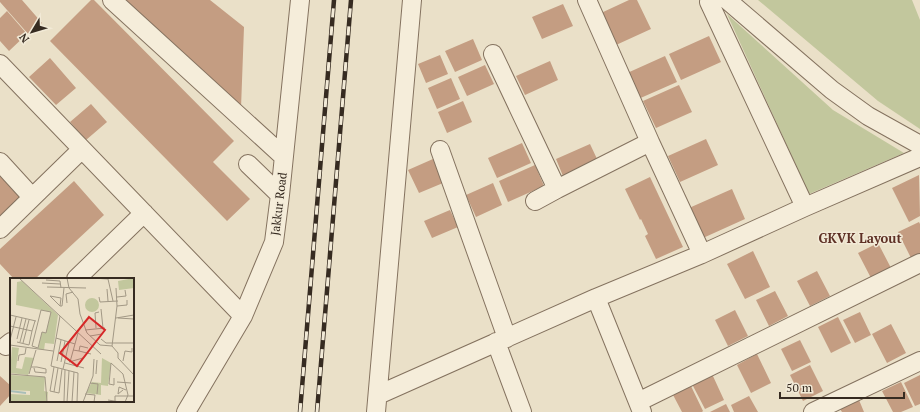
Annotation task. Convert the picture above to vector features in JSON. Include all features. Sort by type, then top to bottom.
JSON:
[{"type":"street","points":[[112,0],[284,157]]},
{"type":"street","name":"Jakkur Road","points":[[186,412],[243,316],[274,242],[300,0]]},
{"type":"street","points":[[377,403],[412,0]]},
{"type":"street","points":[[587,0],[702,254]]},
{"type":"street","points":[[712,0],[709,2],[805,207]]},
{"type":"street","points":[[727,0],[832,90],[868,116],[920,145]]},
{"type":"street","points":[[493,54],[556,189]]},
{"type":"street","points":[[0,64],[243,316]]},
{"type":"street","points":[[535,201],[650,142]]},
{"type":"street","points":[[0,229],[82,149]]},
{"type":"street","points":[[440,150],[502,340],[522,412]]},
{"type":"street","points":[[377,403],[502,340],[596,298],[702,254],[920,157]]},
{"type":"street","points":[[0,162],[32,197]]},
{"type":"street","points":[[248,164],[280,194]]},
{"type":"street","points":[[77,278],[144,213]]},
{"type":"street","points":[[596,298],[640,407],[920,263]]},
{"type":"street","points":[[813,412],[920,361]]},
{"type":"green space","points":[[758,0],[912,0],[920,20],[920,129],[878,101]]},
{"type":"green space","points":[[727,14],[833,110],[904,153],[809,194]]},
{"type":"building","points":[[0,0],[22,0],[42,23],[29,35],[0,2]]},
{"type":"building","points":[[91,0],[94,0],[234,141],[213,162],[250,199],[227,221],[50,41]]},
{"type":"building","points":[[126,0],[210,0],[244,27],[241,108]]},
{"type":"building","points":[[629,0],[637,0],[651,29],[616,45],[601,13]]},
{"type":"building","points":[[563,4],[573,26],[542,39],[532,17]]},
{"type":"building","points":[[7,11],[27,34],[9,51],[0,41],[0,18]]},
{"type":"building","points":[[709,36],[721,62],[681,80],[669,54]]},
{"type":"building","points":[[473,39],[482,60],[455,72],[445,51]]},
{"type":"building","points":[[440,55],[448,74],[426,83],[418,64]]},
{"type":"building","points":[[665,56],[677,82],[636,100],[625,74]]},
{"type":"building","points":[[50,58],[76,88],[56,105],[29,77]]},
{"type":"building","points":[[550,61],[558,80],[525,95],[516,76]]},
{"type":"building","points":[[485,65],[494,84],[467,96],[458,77]]},
{"type":"building","points":[[451,78],[460,99],[437,109],[428,88]]},
{"type":"building","points":[[679,85],[692,112],[656,128],[643,101]]},
{"type":"building","points":[[463,101],[472,122],[447,133],[438,112]]},
{"type":"building","points":[[91,104],[107,122],[86,140],[70,122]]},
{"type":"building","points":[[706,139],[718,165],[680,182],[668,156]]},
{"type":"building","points":[[522,143],[531,163],[497,178],[488,158]]},
{"type":"building","points":[[590,144],[598,161],[563,176],[556,159]]},
{"type":"building","points":[[433,159],[443,183],[419,193],[408,170]]},
{"type":"building","points":[[535,165],[544,186],[508,202],[499,181]]},
{"type":"building","points":[[0,174],[23,199],[0,221]]},
{"type":"building","points":[[919,175],[920,216],[909,222],[892,188]]},
{"type":"building","points":[[650,177],[683,247],[656,259],[645,236],[648,234],[625,189]]},
{"type":"building","points":[[74,181],[104,215],[36,278],[13,278],[0,264],[0,249]]},
{"type":"building","points":[[493,183],[502,205],[476,217],[466,195]]},
{"type":"building","points":[[732,189],[745,219],[703,238],[689,208]]},
{"type":"building","points":[[450,210],[458,227],[432,238],[424,221]]},
{"type":"building","points":[[919,222],[920,254],[911,258],[898,232]]},
{"type":"building","points":[[878,243],[891,268],[871,278],[858,253]]},
{"type":"building","points":[[753,251],[770,287],[745,299],[727,264]]},
{"type":"building","points":[[817,271],[830,296],[810,306],[797,281]]},
{"type":"building","points":[[775,291],[788,316],[769,326],[756,300]]},
{"type":"building","points":[[735,310],[748,336],[728,346],[715,320]]},
{"type":"building","points":[[860,312],[871,335],[855,343],[843,320]]},
{"type":"building","points":[[838,317],[851,343],[831,353],[818,327]]},
{"type":"building","points":[[891,324],[906,353],[887,363],[872,334]]},
{"type":"building","points":[[800,340],[811,362],[792,371],[781,349]]},
{"type":"building","points":[[757,354],[771,383],[751,393],[737,365]]},
{"type":"building","points":[[810,365],[823,391],[803,401],[790,375]]},
{"type":"building","points":[[712,374],[724,400],[705,409],[692,384]]},
{"type":"building","points":[[920,375],[920,404],[915,406],[904,383]]},
{"type":"building","points":[[0,376],[10,385],[10,395],[0,406]]},
{"type":"building","points":[[901,382],[913,407],[901,412],[893,412],[882,391]]},
{"type":"building","points":[[690,384],[703,411],[702,412],[682,412],[672,393]]},
{"type":"building","points":[[749,396],[758,412],[734,412],[731,405]]},
{"type":"building","points":[[859,400],[864,412],[842,412],[840,409]]},
{"type":"building","points":[[726,404],[730,412],[710,412]]},
{"type":"railway","points":[[300,412],[334,0]]},
{"type":"railway","points":[[317,412],[351,0]]},
{"type":"district","name":"GKVK Layout","points":[[860,238]]}]
